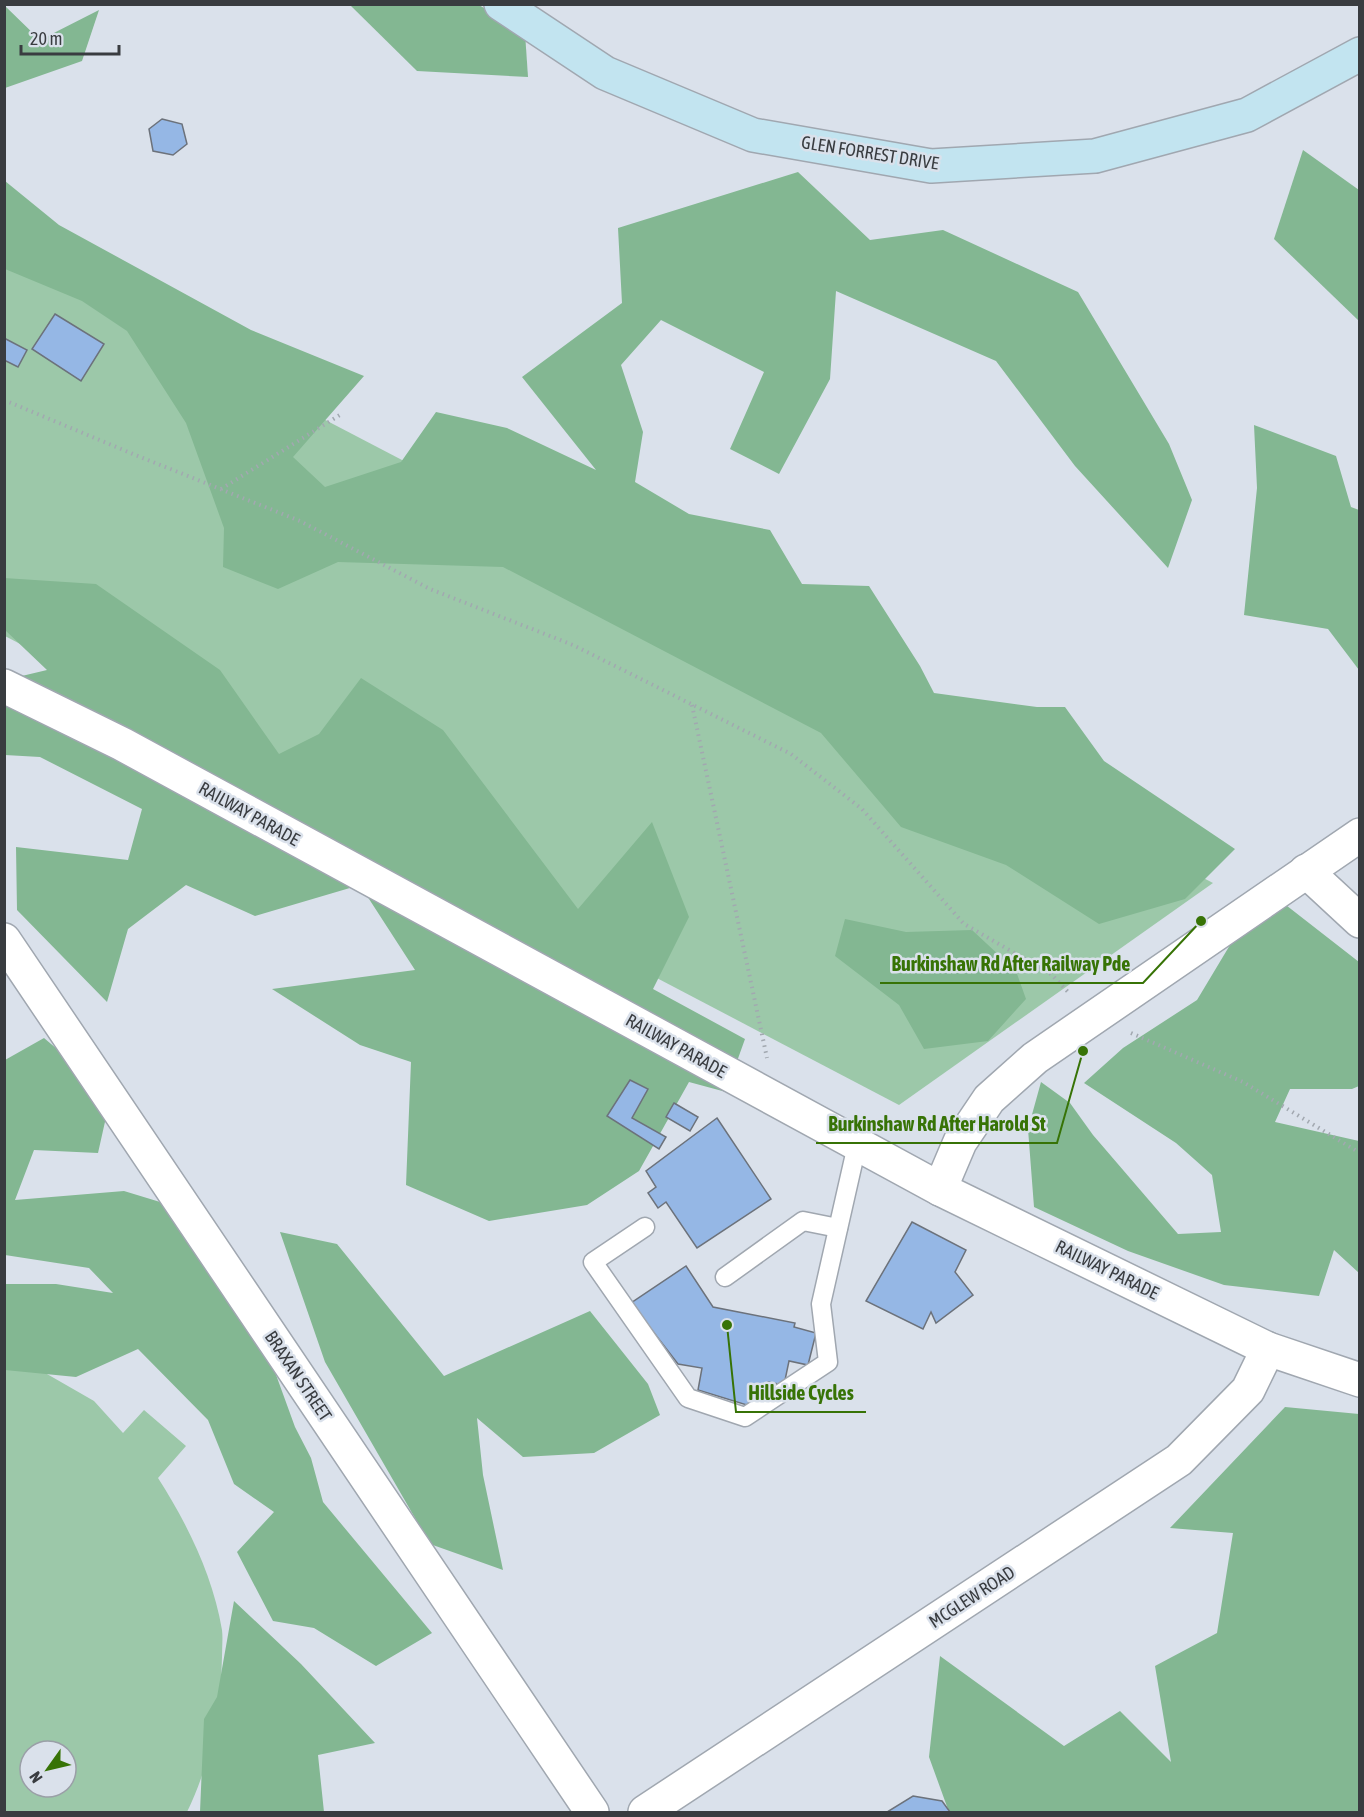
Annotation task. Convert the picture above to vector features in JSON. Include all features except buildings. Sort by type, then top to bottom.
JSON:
[{"type":"street","name":"GLEN FORREST DRIVE","points":[[501,4],[605,73],[753,135],[931,166],[1095,156],[1247,115],[1359,54]]},
{"type":"street","name":"RAILWAY PARADE","points":[[4,686],[132,750],[940,1189],[1268,1349],[1359,1380]]},
{"type":"street","points":[[940,1189],[960,1142],[989,1099],[1035,1058],[1359,835]]},
{"type":"street","points":[[1306,871],[1359,921]]},
{"type":"street","name":"BRAXAN STREET","points":[[4,939],[592,1812]]},
{"type":"street","name":"MCGLEW ROAD","points":[[645,1812],[1179,1460],[1248,1390],[1268,1349]]},
{"type":"lane","points":[[645,1227],[593,1262],[688,1398],[745,1417],[828,1362],[821,1304],[857,1145]]},
{"type":"lane","points":[[725,1277],[803,1221],[838,1228]]},
{"type":"path","points":[[4,400],[300,521],[430,589],[573,645],[791,754],[862,809],[964,924],[1051,974],[1094,1017],[1243,1082],[1359,1153]]},
{"type":"path","points":[[220,489],[342,412]]},
{"type":"path","points":[[691,704],[777,1102]]},
{"type":"green space","points":[[4,5],[40,40],[99,10],[82,61],[5,88]]},
{"type":"green space","points":[[350,5],[479,5],[525,33],[528,77],[417,71]]},
{"type":"green space","points":[[1303,150],[1359,190],[1359,321],[1274,239]]},
{"type":"green space","points":[[798,172],[870,240],[943,230],[1078,292],[1169,444],[1192,500],[1168,568],[1075,466],[996,361],[836,291],[830,379],[779,474],[730,449],[764,372],[661,320],[621,365],[643,432],[635,482],[689,514],[770,530],[802,584],[869,586],[920,666],[934,693],[1037,707],[1065,707],[1104,761],[1235,849],[1185,899],[1099,924],[1006,865],[901,827],[821,733],[503,567],[338,562],[278,589],[223,567],[224,528],[186,423],[127,331],[82,301],[5,269],[5,181],[59,225],[251,330],[364,376],[293,457],[325,487],[401,462],[436,412],[507,428],[596,470],[522,377],[622,303],[618,228]]},
{"type":"green space","points":[[5,253],[1213,883],[899,1105],[5,636]]},
{"type":"green space","points":[[1254,425],[1336,456],[1351,507],[1359,510],[1359,670],[1328,629],[1244,615],[1257,488]]},
{"type":"green space","points":[[4,578],[96,584],[220,670],[279,754],[319,734],[361,678],[443,730],[578,909],[652,822],[689,917],[653,989],[745,1039],[726,1092],[689,1082],[639,1171],[587,1205],[489,1221],[406,1185],[411,1062],[360,1045],[272,989],[415,970],[360,885],[255,916],[186,885],[128,929],[107,1002],[17,910],[16,847],[128,860],[142,809],[40,757],[5,755],[5,680],[47,670],[5,630]]},
{"type":"green space","points":[[1273,895],[1359,962],[1359,1086],[1352,1089],[1290,1089],[1275,1122],[1359,1141],[1359,1273],[1334,1250],[1319,1296],[1224,1285],[1128,1251],[1034,1207],[1028,1129],[1041,1082],[1070,1103],[1093,1135],[1178,1234],[1221,1232],[1212,1175],[1176,1143],[1084,1083],[1123,1048],[1197,1000],[1239,930]]},
{"type":"green space","points":[[845,919],[906,932],[972,930],[1016,971],[1026,999],[988,1041],[924,1049],[899,1005],[835,956]]},
{"type":"green space","points":[[44,1038],[111,1095],[98,1153],[34,1150],[15,1200],[124,1191],[183,1209],[275,1372],[295,1427],[311,1458],[323,1502],[432,1633],[376,1666],[314,1628],[273,1621],[237,1552],[274,1512],[234,1484],[208,1420],[138,1349],[76,1377],[5,1370],[4,1284],[56,1284],[113,1293],[89,1268],[5,1255],[5,1060]]},
{"type":"green space","points":[[280,1232],[337,1244],[444,1376],[590,1311],[648,1384],[660,1415],[594,1453],[523,1457],[477,1418],[483,1475],[503,1570],[430,1544],[325,1362]]},
{"type":"green space","points":[[4,1361],[40,1370],[94,1401],[123,1433],[144,1410],[186,1446],[158,1478],[198,1551],[212,1590],[222,1630],[217,1717],[202,1775],[187,1812],[5,1812]]},
{"type":"green space","points":[[1285,1407],[1359,1414],[1359,1812],[949,1812],[929,1757],[940,1656],[1064,1746],[1120,1711],[1171,1762],[1155,1666],[1217,1633],[1233,1533],[1170,1528]]},
{"type":"green space","points":[[234,1601],[301,1664],[375,1743],[318,1755],[324,1812],[200,1812],[204,1719],[217,1697]]},
{"type":"place","name":"Burkinshaw Rd After Railway Pde","points":[[1201,921]]},
{"type":"place","name":"Burkinshaw Rd After Harold St","points":[[1083,1051]]},
{"type":"place","name":"Hillside Cycles","points":[[727,1325]]}]
